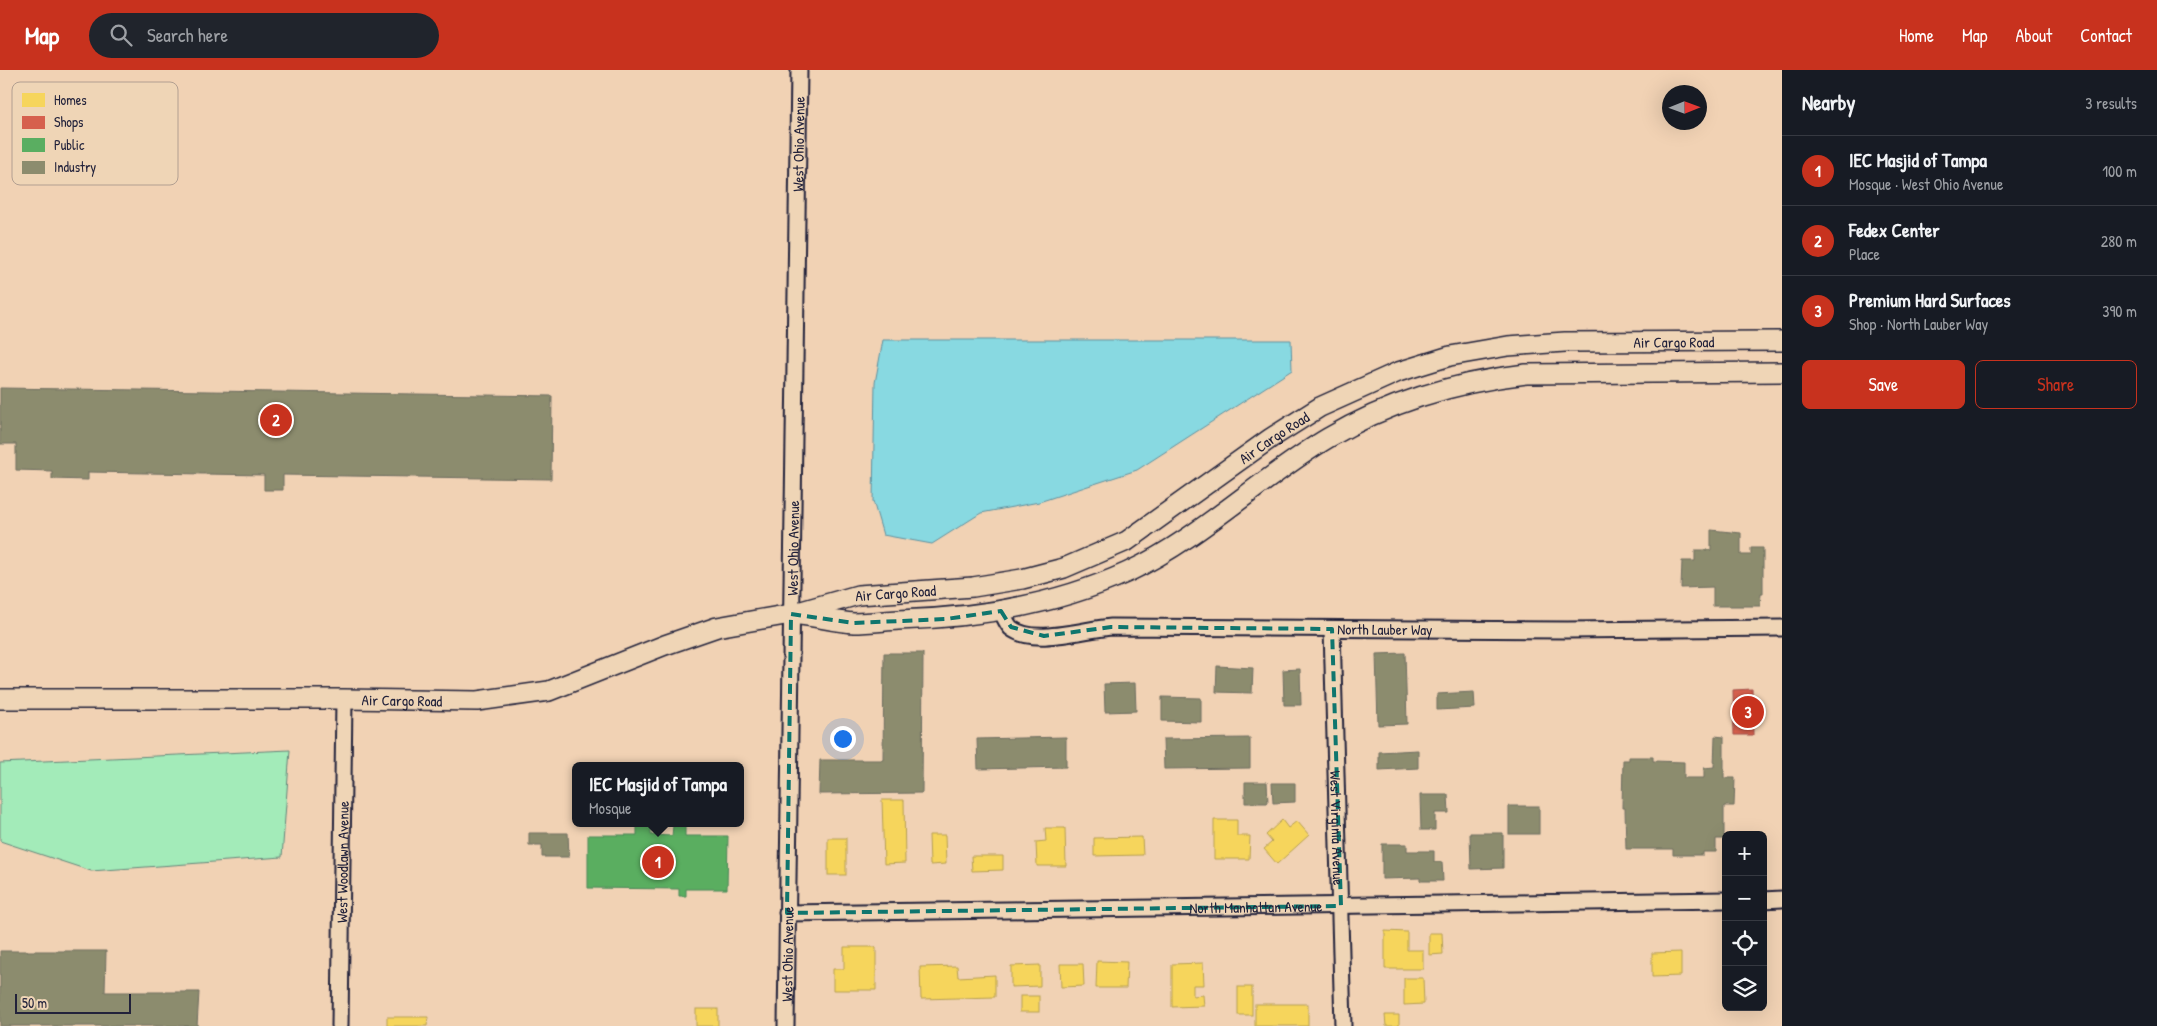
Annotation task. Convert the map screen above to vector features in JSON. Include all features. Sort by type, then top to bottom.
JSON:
[{"type":"street","name":"West Ohio Avenue","points":[[786,1026],[799,70]]},
{"type":"street","name":"Air Cargo Road","points":[[0,699],[477,701],[549,691],[717,626],[791,614],[858,595],[973,587],[1022,579],[1064,568],[1128,541],[1271,438],[1320,407],[1398,372],[1450,356],[1508,346],[1565,342],[1782,342]]},
{"type":"street","name":"Air Cargo Road","points":[[791,614],[854,622],[946,619],[1030,605],[1085,588],[1128,572],[1191,536],[1328,438],[1380,411],[1436,392],[1493,378],[1526,374],[1782,372]]},
{"type":"street","name":"North Lauber Way","points":[[1001,611],[1011,627],[1024,634],[1044,636],[1112,627],[1332,629],[1782,628]]},
{"type":"street","name":"West Virginia Avenue","points":[[1332,629],[1343,1026]]},
{"type":"street","name":"West Woodlawn Avenue","points":[[340,1026],[344,699]]},
{"type":"street","points":[[1767,900],[1782,899]]},
{"type":"street","name":"North Manhattan Avenue","points":[[787,912],[1722,900]]},
{"type":"highlighted area","points":[[1001,611],[1011,627],[1044,636],[1111,627],[1332,629],[1341,906],[787,913],[791,614],[854,623],[946,619]]},
{"type":"green space","points":[[290,750],[282,857],[91,871],[0,841],[0,763]]},
{"type":"water","points":[[883,340],[1291,340],[1292,370],[1137,470],[1039,502],[981,513],[932,544],[883,535],[873,501],[875,383]]},
{"type":"building: Homes","points":[[882,800],[904,800],[905,863],[884,864]]},
{"type":"building: Homes","points":[[1214,820],[1237,820],[1237,836],[1250,836],[1249,859],[1214,859]]},
{"type":"building: Homes","points":[[1282,820],[1288,828],[1297,821],[1309,835],[1277,864],[1264,849],[1272,842],[1266,835]]},
{"type":"building: Homes","points":[[1045,828],[1065,828],[1066,866],[1037,866],[1036,842],[1046,841]]},
{"type":"building: Homes","points":[[929,835],[945,835],[946,864],[930,865]]},
{"type":"building: Homes","points":[[1142,837],[1143,855],[1094,856],[1094,838]]},
{"type":"building: Homes","points":[[828,838],[846,838],[846,875],[828,875]]},
{"type":"building: Homes","points":[[971,856],[1003,856],[1003,870],[972,871]]},
{"type":"building: Homes","points":[[1385,931],[1407,932],[1407,950],[1423,950],[1423,969],[1385,969]]},
{"type":"building: Homes","points":[[1429,933],[1442,933],[1443,954],[1429,955]]},
{"type":"building: Homes","points":[[844,947],[876,947],[876,990],[833,990],[833,969],[844,969]]},
{"type":"building: Homes","points":[[1681,952],[1681,976],[1652,977],[1652,953]]},
{"type":"building: Homes","points":[[1097,961],[1127,962],[1126,988],[1096,988]]},
{"type":"building: Homes","points":[[1203,963],[1204,985],[1193,985],[1193,996],[1203,995],[1204,1006],[1172,1007],[1172,964]]},
{"type":"building: Homes","points":[[1060,964],[1083,964],[1084,986],[1061,987]]},
{"type":"building: Homes","points":[[1040,965],[1040,986],[1011,987],[1011,966]]},
{"type":"building: Homes","points":[[957,966],[958,977],[995,975],[995,997],[921,999],[920,967]]},
{"type":"building: Homes","points":[[1404,978],[1423,978],[1424,1004],[1404,1005]]},
{"type":"building: Homes","points":[[1238,987],[1252,987],[1252,1015],[1238,1015]]},
{"type":"building: Homes","points":[[1020,996],[1039,996],[1039,1012],[1020,1012]]},
{"type":"building: Homes","points":[[1255,1004],[1308,1004],[1308,1026],[1255,1026]]},
{"type":"building: Homes","points":[[696,1009],[718,1009],[718,1026],[696,1026]]},
{"type":"building: Homes","points":[[1385,1015],[1399,1015],[1399,1026],[1386,1026]]},
{"type":"building: Homes","points":[[387,1017],[428,1017],[427,1026],[387,1026]]},
{"type":"building: Shops","points":[[1752,689],[1753,735],[1734,735],[1733,690]]},
{"type":"building: Public","points":[[637,827],[651,827],[651,835],[672,836],[673,827],[685,827],[685,836],[728,836],[727,889],[686,889],[686,896],[679,896],[679,889],[588,888],[588,835],[637,835]]},
{"type":"building: Industry","points":[[0,388],[552,396],[551,479],[283,475],[283,490],[264,490],[264,475],[88,472],[88,480],[52,479],[52,471],[16,470],[16,444],[0,444]]},
{"type":"building: Industry","points":[[1711,530],[1741,533],[1741,555],[1751,555],[1751,548],[1763,548],[1763,594],[1761,594],[1760,606],[1713,606],[1713,587],[1681,588],[1682,561],[1695,561],[1695,550],[1711,550]]},
{"type":"building: Industry","points":[[884,653],[923,653],[922,793],[819,794],[820,760],[883,760]]},
{"type":"building: Industry","points":[[1405,653],[1407,724],[1378,725],[1376,654]]},
{"type":"building: Industry","points":[[1217,666],[1253,668],[1252,693],[1216,692]]},
{"type":"building: Industry","points":[[1300,669],[1301,705],[1284,705],[1283,670]]},
{"type":"building: Industry","points":[[1135,683],[1136,711],[1105,712],[1104,684]]},
{"type":"building: Industry","points":[[1474,692],[1475,708],[1437,710],[1437,694]]},
{"type":"building: Industry","points":[[1162,697],[1201,698],[1201,722],[1162,721]]},
{"type":"building: Industry","points":[[1715,736],[1724,737],[1724,778],[1735,778],[1734,806],[1724,806],[1724,831],[1722,831],[1722,839],[1716,839],[1716,852],[1703,852],[1703,855],[1673,855],[1673,849],[1626,849],[1625,808],[1622,808],[1623,760],[1629,760],[1629,757],[1653,757],[1653,761],[1684,762],[1684,778],[1704,778],[1704,768],[1714,767]]},
{"type":"building: Industry","points":[[1066,737],[1066,767],[978,769],[977,739]]},
{"type":"building: Industry","points":[[1250,738],[1250,768],[1164,769],[1163,739]]},
{"type":"building: Industry","points":[[1418,750],[1418,768],[1379,770],[1379,752]]},
{"type":"building: Industry","points":[[1245,782],[1267,782],[1268,803],[1245,803]]},
{"type":"building: Industry","points":[[1272,783],[1295,783],[1295,802],[1273,803]]},
{"type":"building: Industry","points":[[1420,795],[1448,795],[1449,813],[1435,813],[1435,830],[1421,830]]},
{"type":"building: Industry","points":[[1509,806],[1539,806],[1539,834],[1509,834]]},
{"type":"building: Industry","points":[[529,833],[568,833],[569,857],[542,857],[542,845],[529,845]]},
{"type":"building: Industry","points":[[1470,833],[1503,833],[1503,868],[1471,869]]},
{"type":"building: Industry","points":[[1382,844],[1407,844],[1407,851],[1434,851],[1434,862],[1442,862],[1443,881],[1420,881],[1420,878],[1382,879]]},
{"type":"building: Industry","points":[[0,951],[106,951],[105,992],[199,992],[197,1026],[0,1026]]},
{"type":"place","name":"Fedex Center","points":[[276,420]]},
{"type":"place","name":"Premium Hard Surfaces","points":[[1748,712]]},
{"type":"place","name":"IEC Masjid of Tampa","points":[[658,862]]}]
